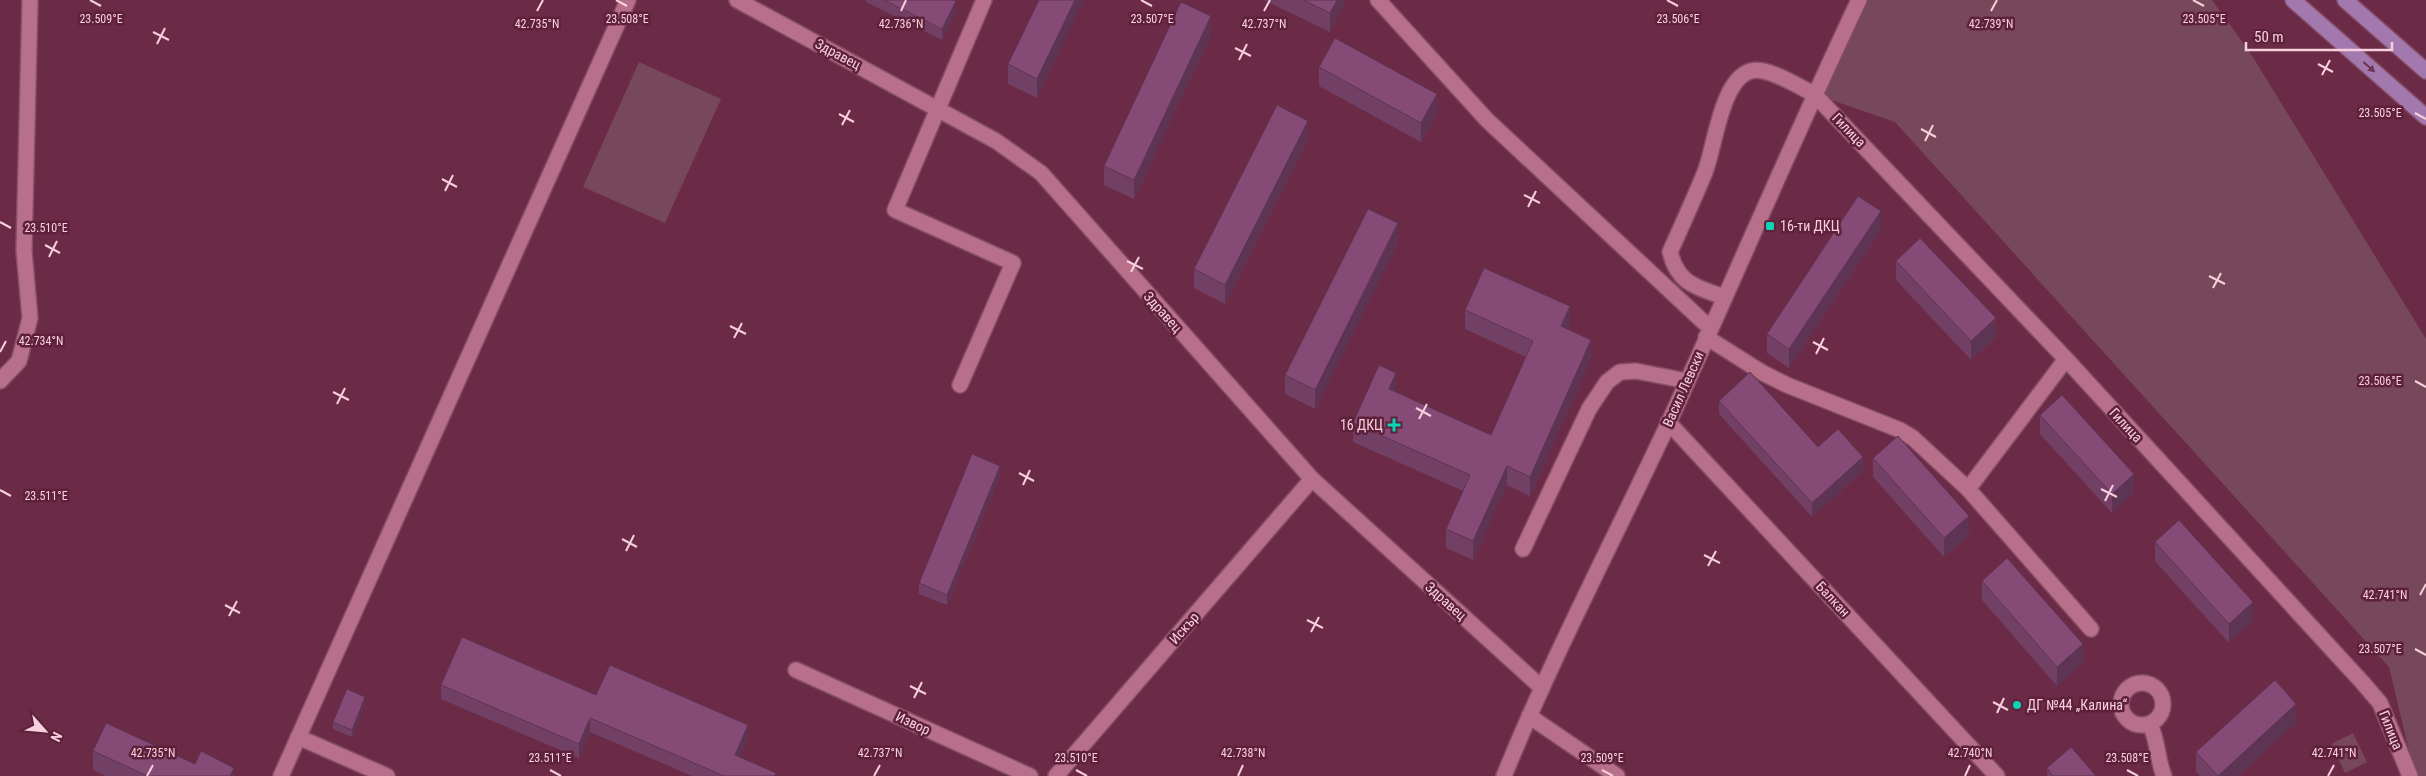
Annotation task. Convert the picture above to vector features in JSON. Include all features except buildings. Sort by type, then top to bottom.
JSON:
[{"type":"main road","points":[[2293,0],[2426,117]]},
{"type":"main road","points":[[2345,0],[2426,71]]},
{"type":"street","points":[[0,381],[19,362],[30,318],[24,251],[30,0]]},
{"type":"street","points":[[281,776],[628,0]]},
{"type":"street","name":"Здравец","points":[[737,0],[996,141],[1041,174],[1312,479],[1542,688]]},
{"type":"street","points":[[960,385],[1013,263],[895,210],[984,0]]},
{"type":"street","points":[[1378,0],[1487,120],[1708,332],[1763,373],[1900,430],[1913,438],[1968,488],[2091,629]]},
{"type":"street","name":"Васил Левски","points":[[1504,776],[1528,716],[1668,422],[1814,94],[1859,0]]},
{"type":"street","points":[[1724,297],[1684,280],[1674,267],[1670,252],[1706,170],[1721,112],[1737,79],[1751,71],[1766,71],[1814,94]]},
{"type":"street","name":"Гилица","points":[[1814,94],[2066,359],[2380,703],[2410,776]]},
{"type":"street","points":[[1968,488],[2066,359]]},
{"type":"street","points":[[1523,549],[1589,409],[1606,382],[1620,372],[1636,371],[1686,381]]},
{"type":"street","name":"Балкан","points":[[1668,422],[1998,776]]},
{"type":"street","name":"Искър","points":[[1056,776],[1312,479]]},
{"type":"street","name":"Извор","points":[[796,670],[1030,776]]},
{"type":"street","points":[[1528,716],[1617,776]]},
{"type":"street","points":[[2150,724],[2156,738],[2160,765],[2164,776]]},
{"type":"street","points":[[298,737],[387,776]]},
{"type":"shaded area","points":[[1859,0],[2212,0],[2251,54],[2426,339],[2426,776],[2415,776],[2389,667],[1895,122],[1814,94]]},
{"type":"shaded area","points":[[639,62],[721,99],[665,223],[583,187]]},
{"type":"shaded area","points":[[2353,733],[2367,762],[2345,773],[2331,744]]},
{"type":"place","name":"16-ти ДКЦ","points":[[1770,226]]},
{"type":"place","name":"16 ДКЦ","points":[[1394,425]]},
{"type":"place","name":"ДГ №44 „Калина“","points":[[2017,705]]}]
